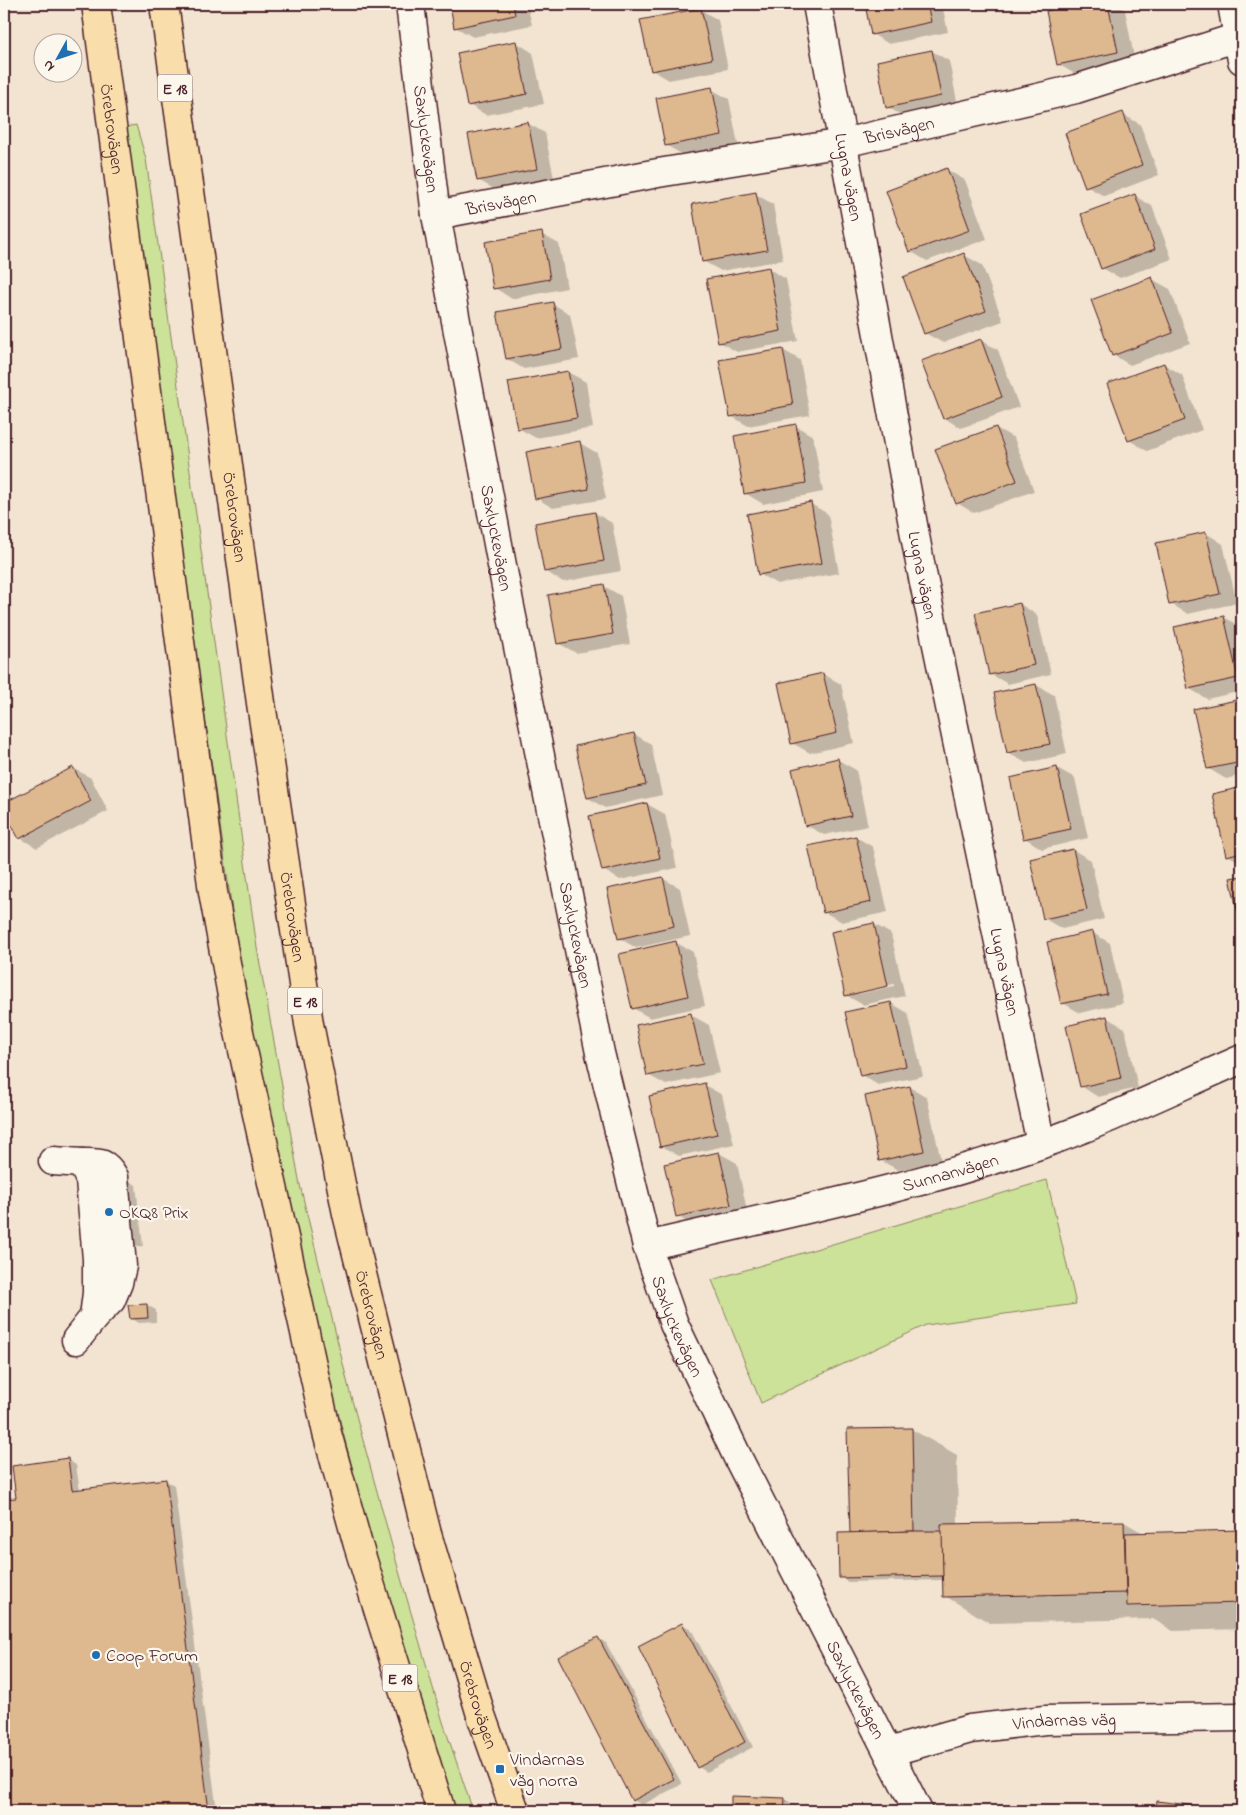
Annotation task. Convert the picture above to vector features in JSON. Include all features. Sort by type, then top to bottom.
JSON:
[{"type":"highway","name":"Örebrovägen","points":[[96,4],[213,892],[236,1023],[327,1433],[358,1545],[441,1811]]},
{"type":"highway","name":"Örebrovägen","points":[[164,4],[254,654],[309,1024],[347,1214],[426,1534],[481,1715],[515,1811]]},
{"type":"street","name":"Saxlyckevägen","points":[[410,4],[436,215],[507,592],[600,1053],[647,1246],[674,1324],[739,1460],[918,1811]]},
{"type":"street","name":"Lugna vägen","points":[[817,4],[921,568],[1041,1144]]},
{"type":"street","points":[[1232,4],[1240,48]]},
{"type":"street","name":"Brisvägen","points":[[436,215],[658,173],[843,143],[1076,89],[1240,48]]},
{"type":"street","name":"Sunnanvägen","points":[[647,1246],[902,1187],[1041,1144],[1242,1059]]},
{"type":"street","points":[[53,1161],[101,1163],[109,1168],[114,1177],[122,1266],[111,1300],[94,1317],[76,1340]]},
{"type":"street","name":"Vindarnas väg","points":[[889,1752],[970,1729],[1045,1720],[1242,1716]]},
{"type":"green space","points":[[136,125],[146,159],[257,948],[300,1185],[350,1393],[400,1575],[443,1722],[473,1811],[456,1811],[427,1729],[381,1580],[334,1398],[285,1189],[238,953],[165,432],[126,127]]},
{"type":"green space","points":[[1047,1180],[1076,1304],[926,1325],[761,1403],[712,1280]]},
{"type":"building","points":[[450,4],[513,4],[515,15],[454,28]]},
{"type":"building","points":[[865,4],[927,4],[931,22],[871,35]]},
{"type":"building","points":[[1082,4],[1108,4],[1118,52],[1057,65],[1046,11]]},
{"type":"building","points":[[701,8],[712,59],[651,71],[640,20]]},
{"type":"building","points":[[516,41],[527,94],[467,106],[457,53]]},
{"type":"building","points":[[932,50],[941,96],[886,108],[877,61]]},
{"type":"building","points":[[712,87],[722,135],[665,146],[656,98]]},
{"type":"building","points":[[1123,112],[1142,165],[1085,187],[1065,133]]},
{"type":"building","points":[[528,122],[537,169],[477,181],[468,134]]},
{"type":"building","points":[[947,168],[970,230],[909,252],[886,191]]},
{"type":"building","points":[[756,192],[767,250],[702,262],[692,204]]},
{"type":"building","points":[[1135,194],[1155,249],[1101,269],[1081,214]]},
{"type":"building","points":[[542,232],[550,279],[493,289],[485,242]]},
{"type":"building","points":[[964,253],[986,311],[924,334],[903,277]]},
{"type":"building","points":[[769,267],[781,331],[718,343],[706,279]]},
{"type":"building","points":[[1152,277],[1173,333],[1112,356],[1091,300]]},
{"type":"building","points":[[553,302],[562,349],[506,359],[497,312]]},
{"type":"building","points":[[981,339],[1002,397],[943,419],[921,361]]},
{"type":"building","points":[[783,349],[793,405],[730,417],[719,360]]},
{"type":"building","points":[[1164,363],[1185,420],[1128,441],[1107,384]]},
{"type":"building","points":[[568,371],[577,418],[517,429],[508,382]]},
{"type":"building","points":[[796,424],[806,483],[744,494],[734,436]]},
{"type":"building","points":[[996,427],[1017,481],[956,504],[935,449]]},
{"type":"building","points":[[580,441],[589,489],[535,499],[526,452]]},
{"type":"building","points":[[811,502],[822,563],[758,575],[747,514]]},
{"type":"building","points":[[595,512],[604,561],[544,572],[535,523]]},
{"type":"building","points":[[1206,532],[1220,594],[1169,605],[1156,543]]},
{"type":"building","points":[[604,584],[613,634],[557,644],[548,595]]},
{"type":"building","points":[[1020,603],[1034,665],[989,675],[975,613]]},
{"type":"building","points":[[1224,616],[1238,678],[1188,689],[1174,627]]},
{"type":"building","points":[[823,673],[837,733],[791,744],[778,683]]},
{"type":"building","points":[[1036,684],[1050,744],[1007,753],[994,693]]},
{"type":"building","points":[[1241,699],[1242,762],[1207,769],[1193,709]]},
{"type":"building","points":[[634,733],[646,785],[587,798],[575,746]]},
{"type":"building","points":[[838,758],[851,816],[805,826],[792,769]]},
{"type":"building","points":[[73,767],[91,801],[19,839],[4,811],[4,803]]},
{"type":"building","points":[[1057,767],[1071,829],[1023,839],[1010,778]]},
{"type":"building","points":[[1242,787],[1242,852],[1226,856],[1212,794]]},
{"type":"building","points":[[647,803],[660,858],[602,871],[589,816]]},
{"type":"building","points":[[856,836],[871,902],[823,913],[808,846]]},
{"type":"building","points":[[1073,849],[1087,910],[1043,919],[1030,859]]},
{"type":"building","points":[[1242,876],[1242,931],[1230,878]]},
{"type":"building","points":[[663,877],[674,926],[618,939],[607,889]]},
{"type":"building","points":[[874,923],[888,986],[845,996],[831,932]]},
{"type":"building","points":[[1093,931],[1107,994],[1061,1004],[1047,942]]},
{"type":"building","points":[[676,941],[688,996],[632,1009],[619,954]]},
{"type":"building","points":[[891,1002],[906,1066],[860,1076],[845,1012]]},
{"type":"building","points":[[691,1013],[703,1064],[647,1076],[636,1025]]},
{"type":"building","points":[[1107,1016],[1121,1078],[1080,1087],[1066,1026]]},
{"type":"building","points":[[705,1083],[717,1134],[660,1147],[649,1096]]},
{"type":"building","points":[[910,1086],[924,1151],[879,1161],[865,1096]]},
{"type":"building","points":[[719,1152],[731,1205],[676,1217],[664,1164]]},
{"type":"building","points":[[147,1304],[148,1318],[130,1319],[128,1305]]},
{"type":"building","points":[[912,1428],[914,1531],[850,1533],[847,1429]]},
{"type":"building","name":"Coop Forum","points":[[68,1458],[72,1490],[166,1479],[209,1811],[4,1811],[4,1499],[16,1498],[12,1466]]},
{"type":"building","points":[[1124,1521],[1126,1593],[943,1597],[941,1524]]},
{"type":"building","points":[[1242,1530],[1242,1603],[1127,1606],[1125,1533]]},
{"type":"building","points":[[942,1531],[943,1576],[839,1578],[838,1533]]},
{"type":"building","points":[[682,1623],[745,1742],[697,1768],[638,1646]]},
{"type":"building","points":[[598,1637],[674,1779],[632,1801],[558,1657]]},
{"type":"building","points":[[731,1796],[785,1798],[784,1811],[731,1811]]},
{"type":"building","points":[[1157,1801],[1213,1808],[1213,1811],[1156,1811]]},
{"type":"place","name":"OKQ8 Prix","points":[[109,1212]]},
{"type":"place","name":"Coop Forum","points":[[96,1655]]},
{"type":"place","name":"Vindarnas väg norra","points":[[500,1769]]}]
